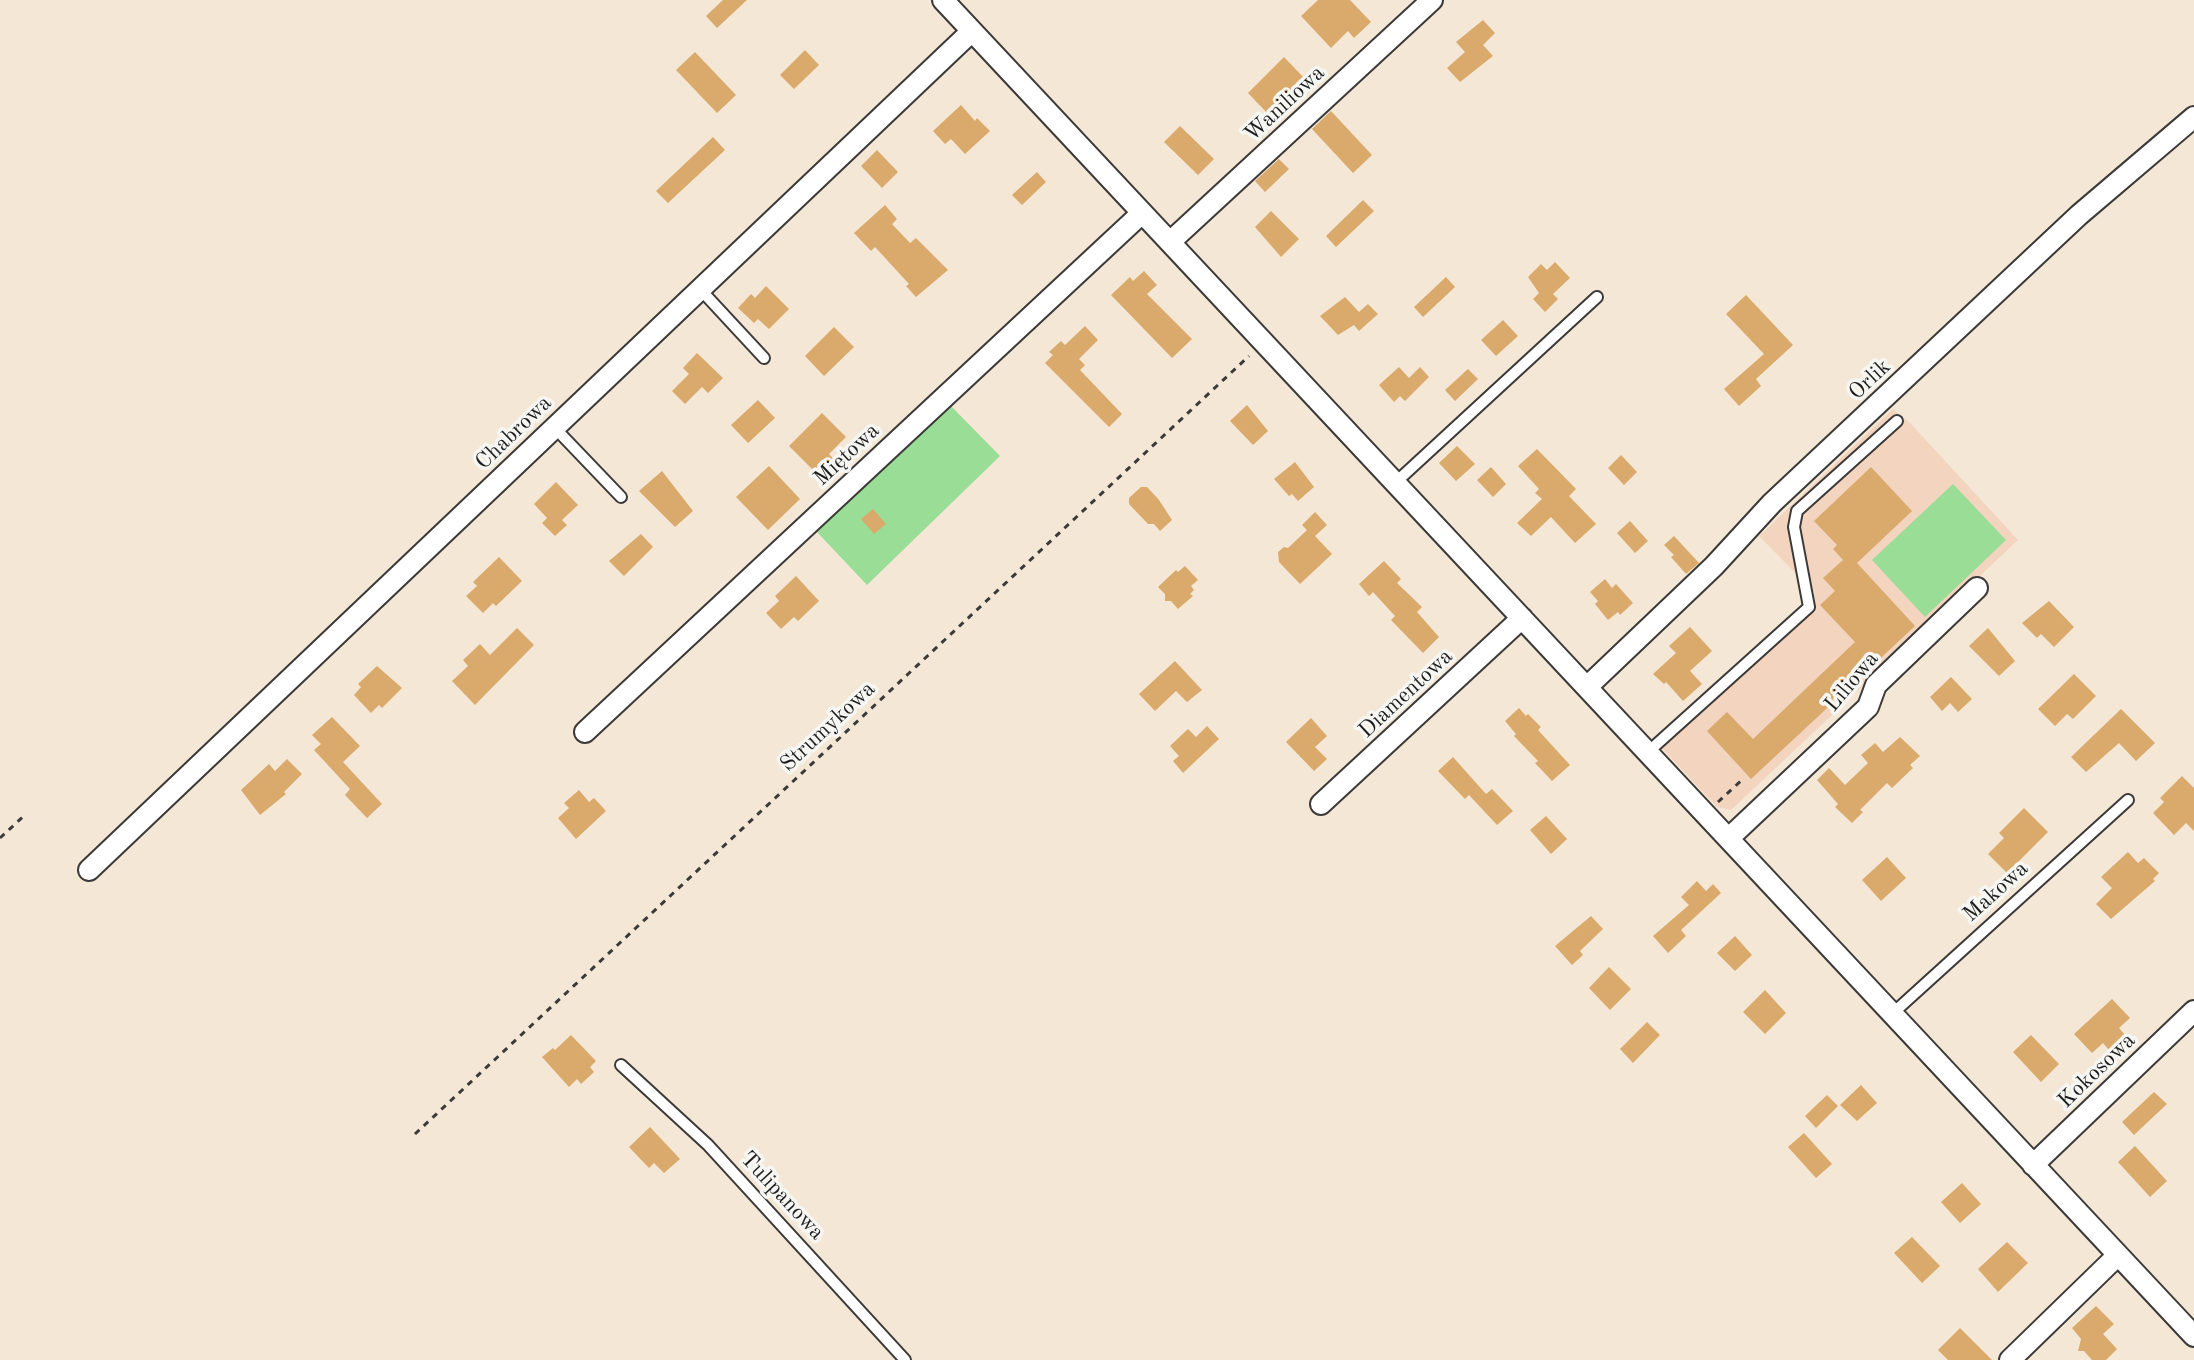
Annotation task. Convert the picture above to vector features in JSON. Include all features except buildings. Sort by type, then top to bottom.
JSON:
[{"type":"street","points":[[943,0],[2194,1336]]},
{"type":"street","name":"Waniliowa","points":[[1170,242],[1432,0]]},
{"type":"street","name":"Chabrowa","points":[[89,870],[972,31]]},
{"type":"street","name":"Orlik","points":[[1587,687],[1714,566],[1772,503],[2079,215],[2194,117]]},
{"type":"street","name":"Miętowa","points":[[585,732],[1142,213]]},
{"type":"street","name":"Liliowa","points":[[1729,838],[1868,707],[1876,685],[1977,588]]},
{"type":"street","name":"Diamentowa","points":[[1321,804],[1522,618]]},
{"type":"street","name":"Kokosowa","points":[[2033,1165],[2194,1011]]},
{"type":"street","points":[[2010,1360],[2117,1256]]},
{"type":"lane","points":[[700,289],[764,358]]},
{"type":"lane","points":[[1395,483],[1597,297]]},
{"type":"lane","points":[[1648,752],[1809,607],[1794,527],[1797,511],[1897,421]]},
{"type":"lane","points":[[554,427],[621,497]]},
{"type":"lane","name":"Makowa","points":[[1892,1014],[2128,800]]},
{"type":"lane","name":"Tulipanowa","points":[[621,1065],[708,1145],[905,1360]]},
{"type":"path","name":"Strumykowa","points":[[415,1134],[1264,343]]},
{"type":"path","points":[[1713,807],[1743,779]]},
{"type":"path","points":[[0,838],[26,814]]},
{"type":"shaded area","points":[[1893,409],[1911,424],[2018,540],[1731,810],[1717,807],[1656,742],[1815,593],[1759,536]]},
{"type":"green space","points":[[948,403],[1000,456],[867,585],[817,532]]},
{"type":"green space","points":[[1953,484],[2006,540],[1925,617],[1872,560]]}]
